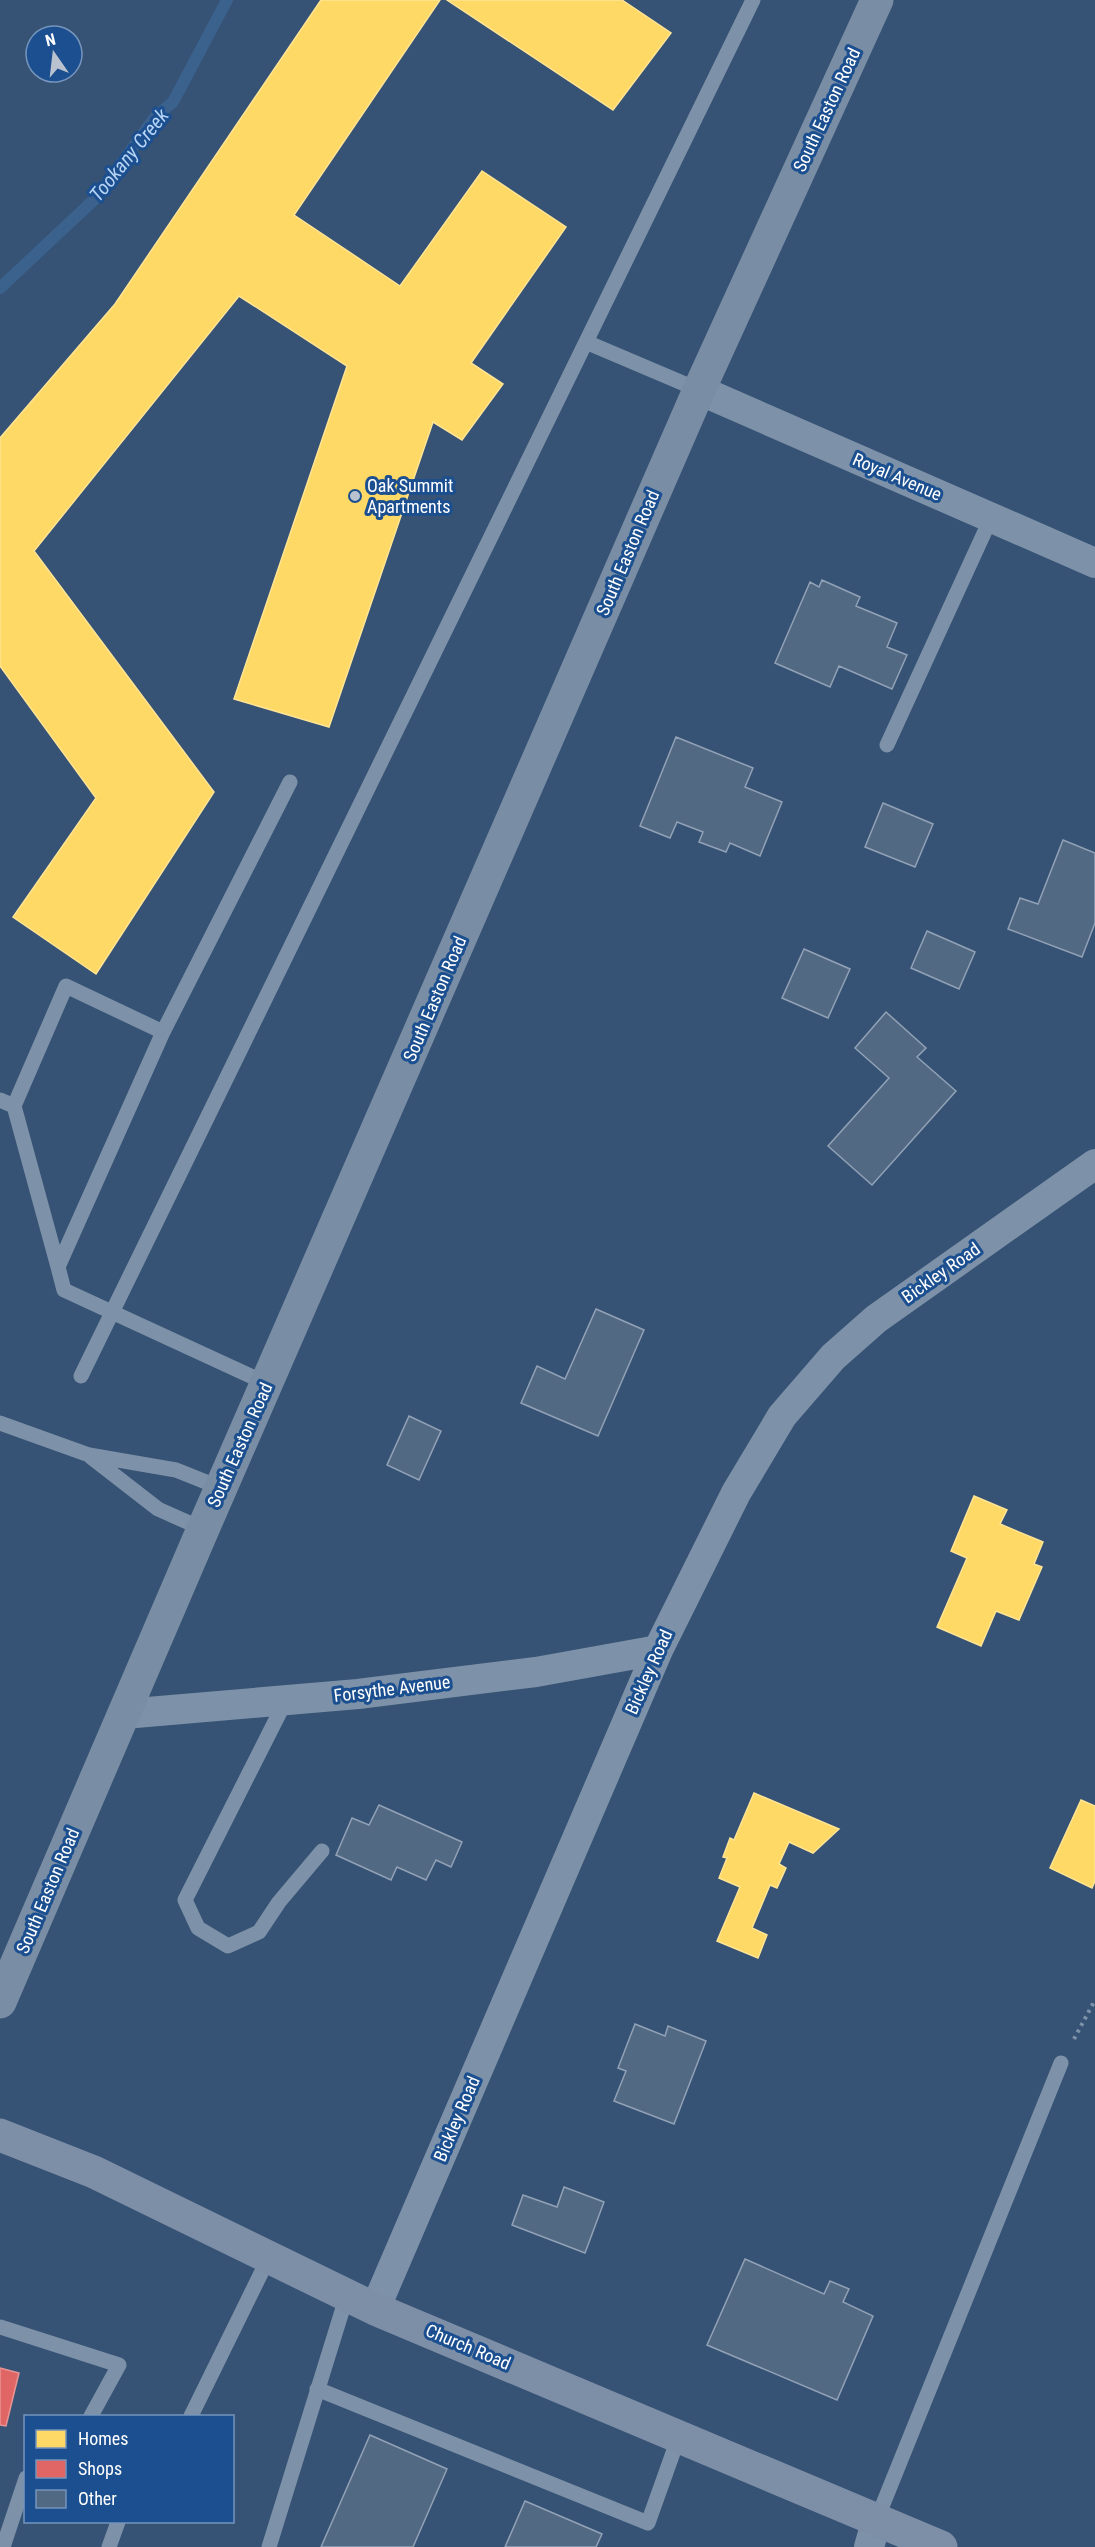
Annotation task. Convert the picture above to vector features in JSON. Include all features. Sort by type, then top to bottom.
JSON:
[{"type":"main road","name":"South Easton Road","points":[[0,2002],[203,1529],[699,390],[877,0]]},
{"type":"main road","name":"Church Road","points":[[0,2135],[94,2172],[361,2302],[679,2436],[873,2533],[941,2547]]},
{"type":"street","name":"Royal Avenue","points":[[699,390],[1095,563]]},
{"type":"street","name":"Bickley Road","points":[[361,2302],[658,1650],[752,1464],[782,1416],[833,1357],[876,1319],[1095,1164]]},
{"type":"street","name":"Forsythe Avenue","points":[[124,1714],[358,1694],[536,1672],[658,1650]]},
{"type":"lane","points":[[81,1376],[753,0]]},
{"type":"lane","points":[[586,342],[699,390]]},
{"type":"lane","points":[[887,745],[991,518]]},
{"type":"lane","points":[[58,1267],[163,1032],[290,782]]},
{"type":"lane","points":[[163,1032],[66,986],[7,1103],[64,1290],[268,1384]]},
{"type":"lane","points":[[0,1423],[88,1455],[176,1470],[221,1488]]},
{"type":"lane","points":[[88,1455],[159,1509],[203,1529]]},
{"type":"lane","points":[[286,1700],[185,1900],[198,1928],[228,1946],[259,1932],[279,1902],[322,1851]]},
{"type":"lane","points":[[873,2533],[1062,2063]]},
{"type":"lane","points":[[191,2415],[269,2257]]},
{"type":"lane","points":[[269,2547],[317,2389],[361,2302]]},
{"type":"lane","points":[[0,2327],[118,2366],[92,2415]]},
{"type":"lane","points":[[317,2389],[648,2523],[679,2436]]},
{"type":"lane","points":[[3,2547],[24,2484]]},
{"type":"lane","points":[[109,2547],[118,2523]]},
{"type":"path","points":[[1062,2063],[1095,2000]]},
{"type":"building: Homes","name":"Oak Summit Apartments","points":[[321,0],[440,0],[294,215],[400,286],[482,171],[566,227],[471,363],[503,384],[462,440],[433,422],[329,727],[234,699],[347,366],[239,296],[34,551],[214,792],[96,974],[13,917],[96,798],[0,666],[0,438],[115,304]]},
{"type":"building: Homes","points":[[447,0],[622,0],[671,33],[613,110]]},
{"type":"building: Homes","points":[[974,1496],[1007,1510],[1000,1524],[1043,1542],[1034,1564],[1042,1567],[1019,1620],[996,1611],[981,1646],[937,1627],[967,1558],[951,1551]]},
{"type":"building: Homes","points":[[754,1793],[839,1829],[813,1853],[789,1842],[779,1864],[786,1868],[777,1888],[770,1885],[752,1928],[767,1935],[758,1958],[717,1941],[740,1887],[719,1878],[727,1858],[723,1857],[730,1838],[734,1840]]},
{"type":"building: Homes","points":[[1081,1800],[1095,1806],[1095,1881],[1092,1888],[1050,1868]]},
{"type":"building: Shops","points":[[0,2368],[19,2373],[6,2426],[0,2425]]},
{"type":"building: Other","points":[[822,580],[860,597],[856,606],[897,623],[887,647],[907,655],[892,689],[839,666],[830,687],[775,663],[810,582],[819,587]]},
{"type":"building: Other","points":[[676,737],[753,768],[745,787],[782,802],[760,856],[730,843],[726,852],[699,842],[703,832],[677,822],[670,838],[640,826]]},
{"type":"building: Other","points":[[883,803],[933,824],[915,867],[865,847]]},
{"type":"building: Other","points":[[1063,840],[1095,853],[1095,923],[1082,957],[1008,929],[1020,898],[1038,904]]},
{"type":"building: Other","points":[[927,931],[975,952],[959,989],[911,968]]},
{"type":"building: Other","points":[[804,949],[850,969],[828,1018],[782,998]]},
{"type":"building: Other","points":[[886,1012],[926,1048],[917,1057],[956,1091],[872,1185],[828,1146],[889,1078],[855,1048]]},
{"type":"building: Other","points":[[596,1309],[644,1330],[598,1436],[521,1403],[537,1366],[565,1379]]},
{"type":"building: Other","points":[[409,1416],[441,1431],[419,1480],[387,1465]]},
{"type":"building: Other","points":[[379,1805],[462,1842],[451,1867],[436,1860],[426,1880],[397,1867],[391,1880],[336,1855],[352,1818],[369,1825]]},
{"type":"building: Other","points":[[635,2024],[665,2036],[668,2026],[706,2041],[674,2124],[614,2101],[626,2071],[618,2068]]},
{"type":"building: Other","points":[[564,2187],[604,2202],[585,2253],[512,2225],[523,2195],[557,2207]]},
{"type":"building: Other","points":[[745,2259],[824,2294],[830,2281],[849,2289],[843,2302],[873,2316],[837,2400],[707,2345]]},
{"type":"building: Other","points":[[370,2435],[447,2469],[413,2547],[321,2547]]},
{"type":"building: Other","points":[[525,2501],[602,2534],[596,2547],[505,2547]]},
{"type":"waterway","name":"Tookany Creek","points":[[0,288],[97,197],[155,117],[173,102],[227,0]]},
{"type":"place","name":"Oak Summit Apartments","points":[[355,496]]}]
